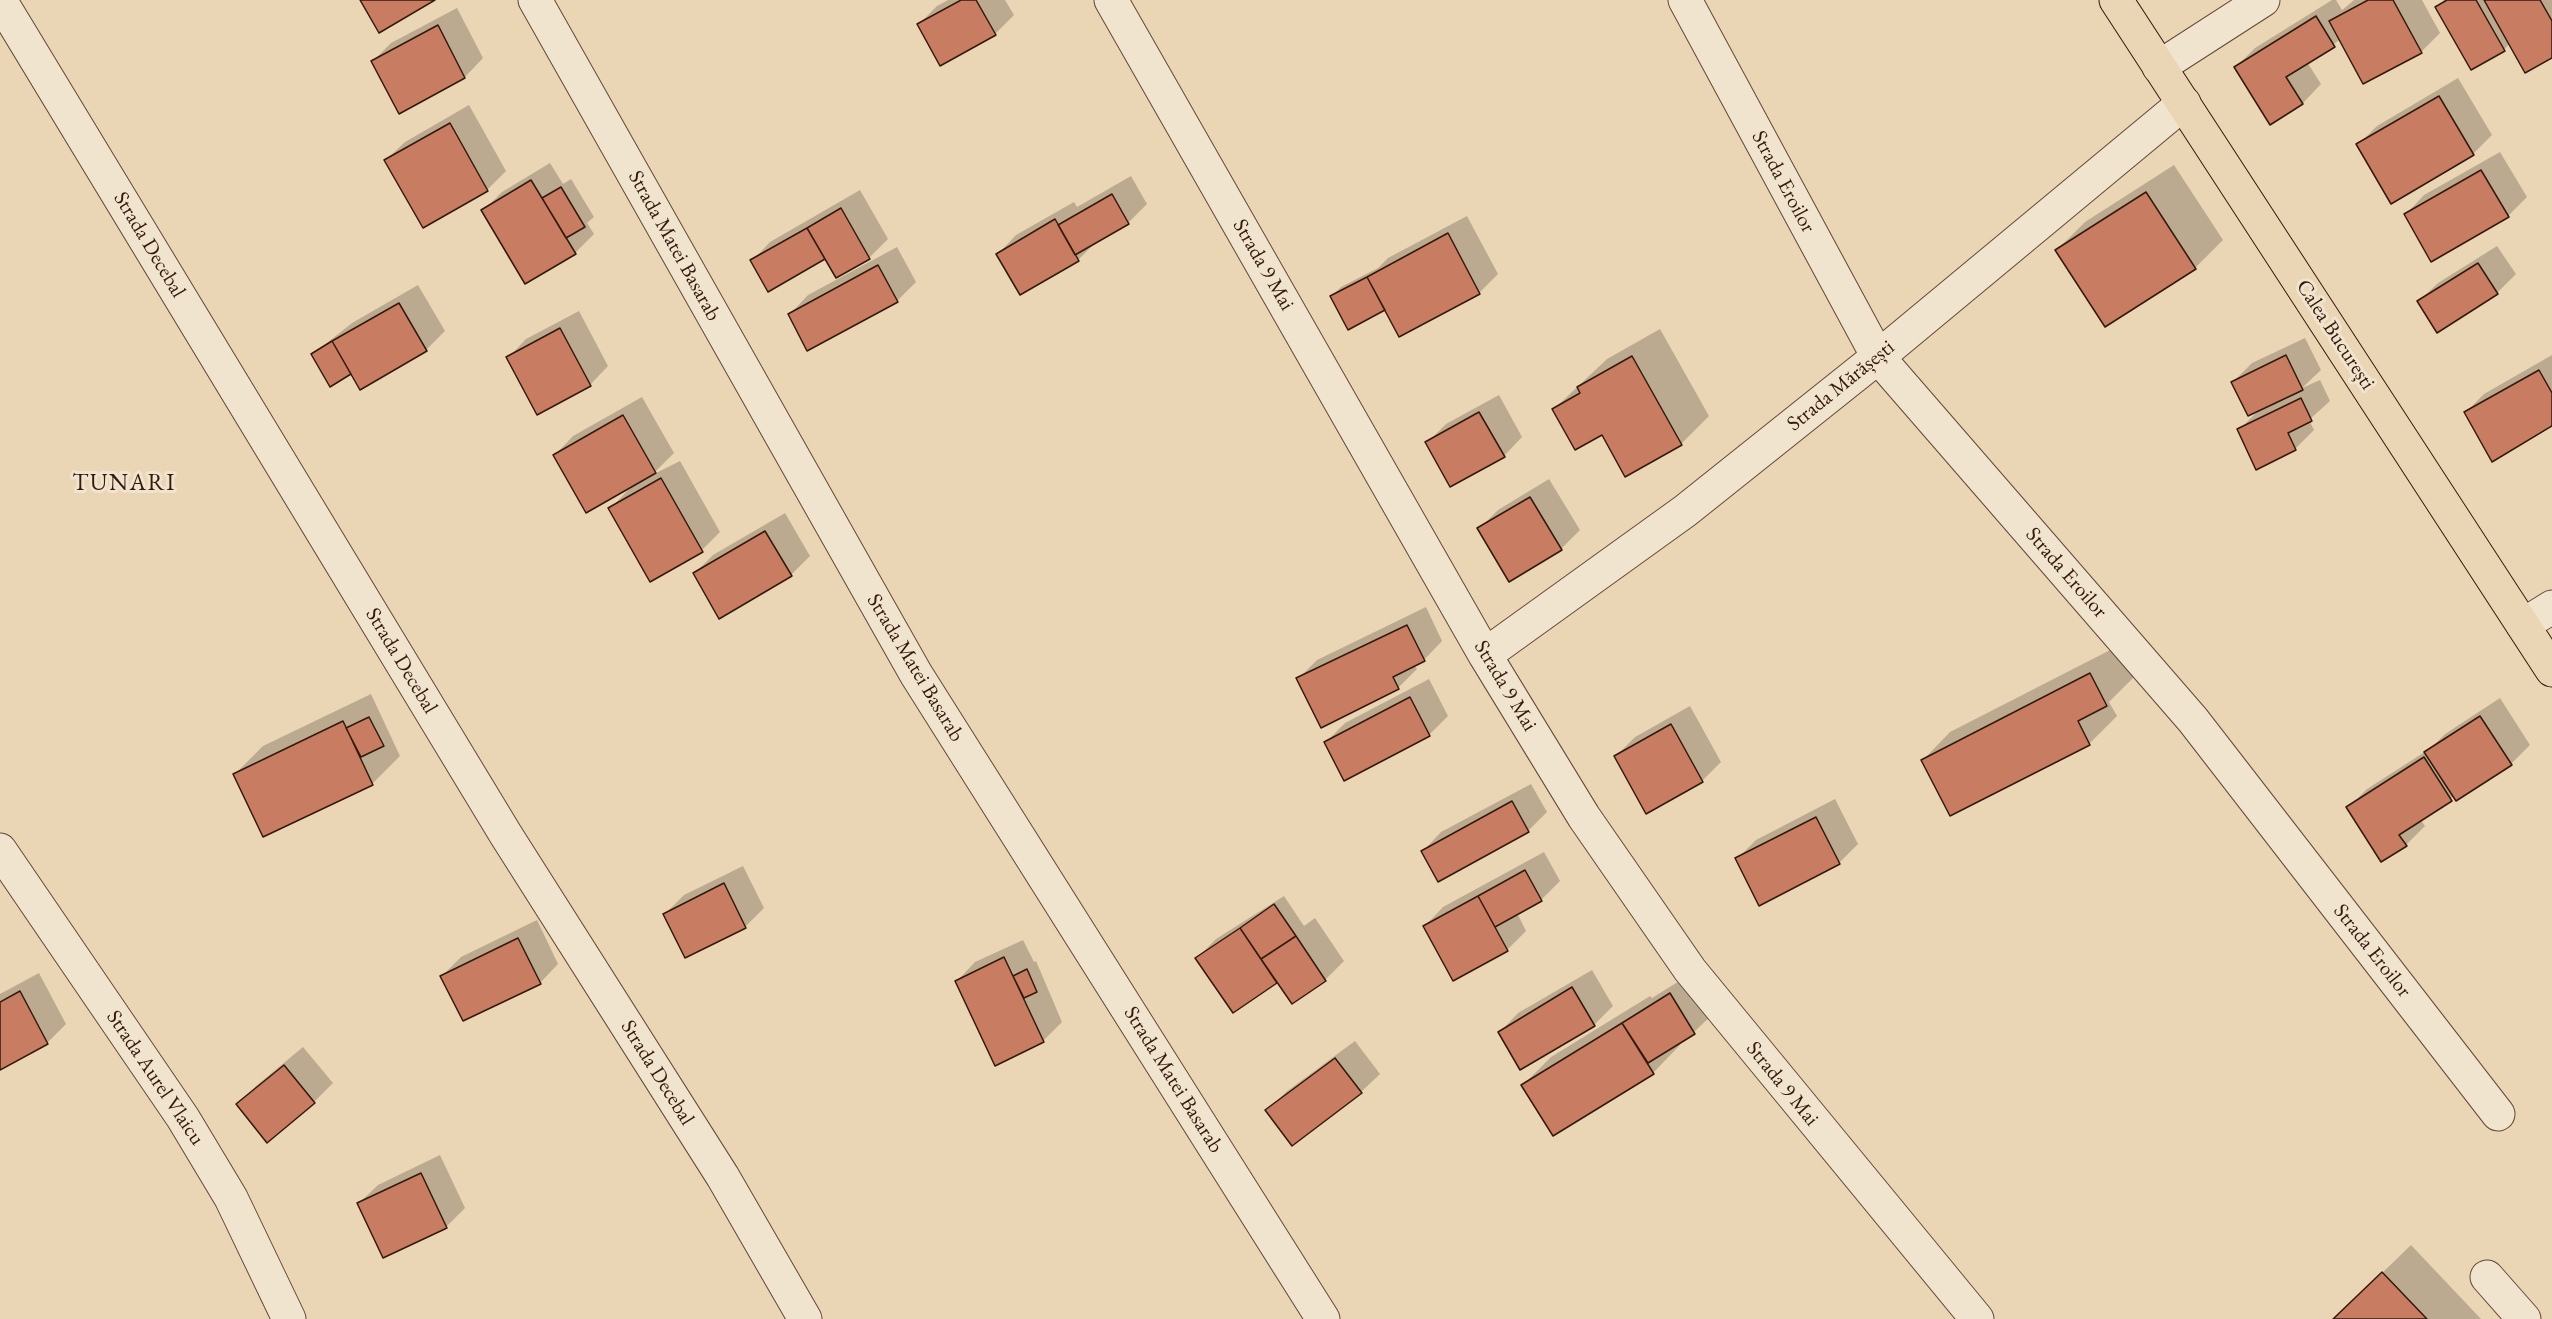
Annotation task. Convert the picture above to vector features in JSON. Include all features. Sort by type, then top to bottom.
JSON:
[{"type":"main road","name":"Calea București","points":[[2116,0],[2552,670]]},
{"type":"street","name":"Strada Decebal","points":[[0,0],[506,835],[723,1177],[805,1319]]},
{"type":"street","name":"Strada Matei Basarab","points":[[535,0],[916,674],[1323,1319]]},
{"type":"street","name":"Strada 9 Mai","points":[[1111,0],[1485,655],[1584,817],[1689,970],[1977,1319]]},
{"type":"street","name":"Strada Eroilor","points":[[1685,0],[1878,357],[2193,720],[2498,1114]]},
{"type":"street","points":[[2159,67],[2263,0]]},
{"type":"street","name":"Strada Mărășești","points":[[1485,655],[1684,511],[1878,357],[2184,103]]},
{"type":"street","points":[[2523,625],[2552,607]]},
{"type":"street","name":"Strada Aurel Vlaicu","points":[[0,850],[183,1118],[231,1198],[290,1319]]},
{"type":"street","points":[[2487,1277],[2524,1319]]},
{"type":"building","points":[[360,0],[435,0],[379,33]]},
{"type":"building","points":[[961,0],[976,0],[996,35],[940,66],[917,24]]},
{"type":"building","points":[[2368,0],[2393,0],[2422,53],[2363,84],[2329,21]]},
{"type":"building","points":[[2447,0],[2476,0],[2505,51],[2471,70],[2435,7]]},
{"type":"building","points":[[2484,0],[2540,0],[2552,21],[2552,58],[2525,73]]},
{"type":"building","points":[[2316,16],[2335,47],[2286,77],[2303,104],[2270,125],[2234,67]]},
{"type":"building","points":[[438,25],[465,78],[399,114],[371,61]]},
{"type":"building","points":[[2439,96],[2474,155],[2391,204],[2356,144]]},
{"type":"building","points":[[450,123],[488,191],[423,228],[384,160]]},
{"type":"building","points":[[2481,170],[2509,217],[2431,262],[2404,214]]},
{"type":"building","points":[[531,180],[576,254],[525,284],[481,210]]},
{"type":"building","points":[[561,187],[585,227],[566,238],[542,198]]},
{"type":"building","points":[[2146,192],[2196,269],[2105,327],[2055,250]]},
{"type":"building","points":[[1112,194],[1129,224],[1075,255],[1058,225]]},
{"type":"building","points":[[841,208],[870,259],[836,278],[807,228]]},
{"type":"building","points":[[1055,219],[1079,261],[1020,295],[996,254]]},
{"type":"building","points":[[807,228],[825,259],[768,292],[750,260]]},
{"type":"building","points":[[1448,233],[1480,294],[1399,337],[1367,277]]},
{"type":"building","points":[[2478,263],[2498,294],[2437,333],[2417,301]]},
{"type":"building","points":[[878,265],[898,302],[807,351],[788,314]]},
{"type":"building","points":[[1367,277],[1385,310],[1348,330],[1330,296]]},
{"type":"building","points":[[399,303],[427,351],[360,390],[332,341]]},
{"type":"building","points":[[560,328],[591,386],[537,415],[506,357]]},
{"type":"building","points":[[332,341],[351,374],[330,387],[311,354]]},
{"type":"building","points":[[2286,355],[2303,390],[2248,416],[2231,382]]},
{"type":"building","points":[[1632,356],[1682,445],[1625,477],[1602,435],[1575,450],[1552,409],[1580,393],[1577,387]]},
{"type":"building","points":[[2539,370],[2552,393],[2552,426],[2492,462],[2464,412]]},
{"type":"building","points":[[2301,398],[2312,421],[2288,433],[2296,450],[2256,470],[2237,429]]},
{"type":"building","points":[[1479,412],[1505,457],[1450,487],[1425,442]]},
{"type":"building","points":[[623,415],[656,473],[586,513],[553,455]]},
{"type":"building","points":[[661,478],[703,552],[650,582],[608,508]]},
{"type":"building","points":[[1530,497],[1562,550],[1509,582],[1477,528]]},
{"type":"building","points":[[765,531],[792,576],[719,619],[693,573]]},
{"type":"building","points":[[1407,625],[1425,661],[1393,677],[1399,689],[1321,728],[1296,678]]},
{"type":"building","points":[[2090,673],[2107,706],[2078,721],[2090,745],[1950,816],[1921,760]]},
{"type":"building","points":[[1410,697],[1430,736],[1344,781],[1324,742]]},
{"type":"building","points":[[2480,716],[2512,765],[2456,801],[2424,752]]},
{"type":"building","points":[[369,717],[384,746],[361,757],[346,728]]},
{"type":"building","points":[[343,721],[373,785],[263,837],[233,774]]},
{"type":"building","points":[[1671,724],[1703,782],[1646,814],[1614,756]]},
{"type":"building","points":[[2424,757],[2452,801],[2399,835],[2407,846],[2381,862],[2346,807]]},
{"type":"building","points":[[1512,801],[1529,832],[1438,882],[1421,851]]},
{"type":"building","points":[[1816,817],[1840,864],[1759,906],[1735,858]]},
{"type":"building","points":[[1525,870],[1542,901],[1495,927],[1478,896]]},
{"type":"building","points":[[724,883],[746,928],[685,958],[663,914]]},
{"type":"building","points":[[1478,896],[1508,951],[1453,981],[1423,926]]},
{"type":"building","points":[[1274,904],[1296,936],[1261,959],[1240,928]]},
{"type":"building","points":[[1240,928],[1277,983],[1233,1013],[1195,958]]},
{"type":"building","points":[[1296,936],[1326,981],[1292,1004],[1261,959]]},
{"type":"building","points":[[518,938],[541,984],[463,1021],[440,976]]},
{"type":"building","points":[[1004,957],[1044,1042],[995,1066],[955,981]]},
{"type":"building","points":[[1027,969],[1037,992],[1024,998],[1013,976]]},
{"type":"building","points":[[1572,987],[1595,1026],[1520,1070],[1498,1032]]},
{"type":"building","points":[[20,991],[48,1044],[0,1070],[0,1002]]},
{"type":"building","points":[[1670,993],[1695,1034],[1648,1063],[1622,1023]]},
{"type":"building","points":[[1622,1023],[1654,1074],[1553,1136],[1521,1085]]},
{"type":"building","points":[[1335,1058],[1362,1093],[1292,1146],[1265,1110]]},
{"type":"building","points":[[284,1065],[315,1103],[267,1143],[236,1104]]},
{"type":"building","points":[[421,1173],[447,1228],[383,1258],[357,1203]]},
{"type":"building","points":[[2382,1272],[2427,1319],[2333,1319]]},
{"type":"district","name":"TUNARI","points":[[124,483]]}]
